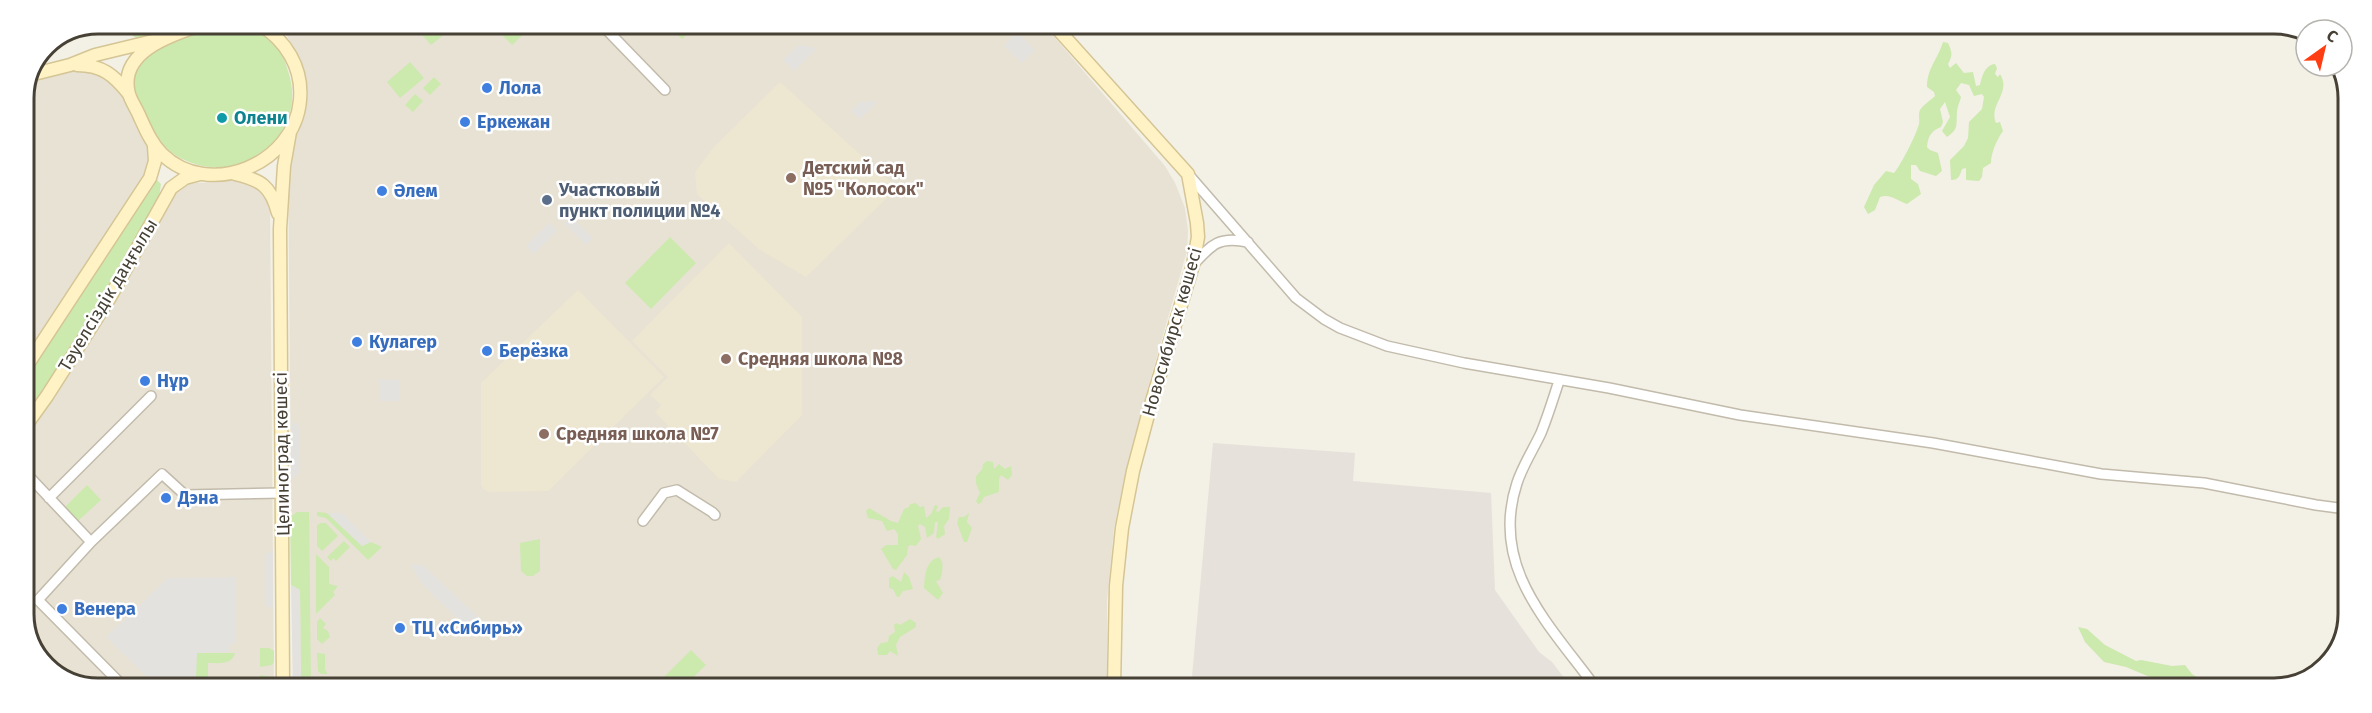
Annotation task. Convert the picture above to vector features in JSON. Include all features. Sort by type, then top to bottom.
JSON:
[{"type":"street","points":[[129,94],[129,74],[134,61],[147,50],[178,34]]},
{"type":"street","points":[[273,34],[286,47]]},
{"type":"street","points":[[70,65],[92,65],[112,74],[129,94],[154,146],[162,155],[200,174],[231,173],[243,171],[262,162],[277,150],[290,132],[299,108],[300,89],[293,60],[280,34]]},
{"type":"street","points":[[611,34],[665,90]]},
{"type":"street","points":[[1062,34],[1296,297],[1324,319],[1354,335],[1405,351],[1676,401],[1723,412],[1933,443],[2101,474],[2204,483],[2338,508]]},
{"type":"street","points":[[40,73],[70,65],[95,55],[173,36]]},
{"type":"street","name":"Целиноград көшесі","points":[[284,678],[281,221],[284,166],[290,132]]},
{"type":"street","name":"Тәуелсіздік даңғылы","points":[[34,354],[150,178],[155,161],[154,146]]},
{"type":"street","points":[[231,173],[263,184],[274,199],[281,221]]},
{"type":"street","name":"Тәуелсіздік даңғылы","points":[[35,413],[109,299],[171,188],[185,178],[200,174]]},
{"type":"street","name":"Новосибирск көшесі","points":[[1114,678],[1116,586],[1119,548],[1127,501],[1149,411],[1193,265],[1198,237],[1188,174]]},
{"type":"street","points":[[1193,265],[1219,241],[1230,239],[1248,242]]},
{"type":"street","points":[[1559,381],[1540,436],[1524,464],[1516,487],[1511,518],[1512,545],[1517,570],[1526,593],[1589,678]]},
{"type":"street","points":[[49,498],[151,396]]},
{"type":"street","points":[[115,678],[38,600],[91,542],[162,474],[185,495],[282,493]]},
{"type":"street","points":[[35,483],[91,542]]},
{"type":"street","points":[[643,521],[664,493],[677,490],[715,515]]},
{"type":"shaded area","points":[[286,34],[1052,34],[1165,166],[1185,208],[1188,231],[1187,251],[1126,470],[1114,528],[1107,600],[1107,678],[293,678],[288,164],[291,149],[306,109],[308,93],[301,60]]},
{"type":"shaded area","points":[[1015,34],[1019,34],[1035,50],[1022,63],[1004,46]]},
{"type":"shaded area","points":[[799,45],[817,48],[794,71],[783,60]]},
{"type":"shaded area","points":[[89,67],[115,83],[151,155],[150,168],[34,342],[34,99],[37,80]]},
{"type":"shaded area","name":"Детский сад №5 \"Колосок\"","points":[[780,82],[893,184],[894,191],[806,277],[760,250],[697,194],[695,172],[714,147]]},
{"type":"shaded area","points":[[878,101],[860,119],[851,111],[860,102]]},
{"type":"shaded area","points":[[242,180],[257,186],[267,198],[270,213],[274,678],[90,678],[74,674],[56,663],[39,639],[36,627],[35,416],[167,200],[183,184]]},
{"type":"shaded area","points":[[570,216],[593,238],[586,245],[564,223]]},
{"type":"shaded area","points":[[549,223],[557,231],[534,254],[526,246]]},
{"type":"shaded area","name":"Средняя школа №8","points":[[729,243],[802,317],[802,415],[736,482],[719,479],[655,412],[661,405],[650,395],[668,377],[632,341]]},
{"type":"shaded area","name":"Средняя школа №7","points":[[578,290],[664,377],[548,491],[490,492],[484,490],[481,485],[481,383]]},
{"type":"shaded area","points":[[380,379],[400,380],[399,401],[379,401]]},
{"type":"shaded area","points":[[291,421],[299,425],[299,474],[291,479]]},
{"type":"shaded area","points":[[1213,443],[1355,453],[1353,481],[1491,493],[1495,590],[1539,652],[1552,662],[1564,678],[1192,678]]},
{"type":"shaded area","points":[[327,513],[342,513],[371,542],[362,546]]},
{"type":"shaded area","points":[[273,550],[273,609],[265,605],[265,555]]},
{"type":"shaded area","points":[[410,564],[423,565],[478,617],[468,628],[421,582]]},
{"type":"shaded area","points":[[235,577],[235,644],[229,644],[229,652],[197,653],[196,677],[148,678],[108,639],[108,635],[168,578]]},
{"type":"shaded area","points":[[291,585],[300,590],[301,678],[293,678]]},
{"type":"green space","points":[[132,34],[158,34],[140,40]]},
{"type":"green space","points":[[196,34],[262,34],[279,48],[287,67],[292,91],[290,110],[284,128],[273,143],[259,155],[242,163],[223,167],[203,166],[182,159],[159,140],[140,106],[135,90],[134,75],[139,64],[147,55],[177,40]]},
{"type":"green space","points":[[421,34],[445,34],[431,45]]},
{"type":"green space","points":[[505,34],[524,34],[512,45],[503,36]]},
{"type":"green space","points":[[677,34],[687,34],[682,39]]},
{"type":"green space","points":[[1943,42],[1948,43],[1951,51],[1948,64],[1950,68],[1956,63],[1964,73],[1973,72],[1976,86],[1980,85],[1986,69],[1995,64],[1997,68],[1995,74],[1998,77],[2000,74],[2003,81],[2002,93],[1994,116],[1996,123],[2000,122],[2003,131],[1995,146],[1991,163],[1983,168],[1979,181],[1966,180],[1966,168],[1962,169],[1957,178],[1951,180],[1950,160],[1964,146],[1968,138],[1969,122],[1982,109],[1984,97],[1982,94],[1974,96],[1969,85],[1961,83],[1956,90],[1961,97],[1955,129],[1947,137],[1942,131],[1950,117],[1945,102],[1940,109],[1943,122],[1941,127],[1932,132],[1927,143],[1930,150],[1938,153],[1942,171],[1936,176],[1920,171],[1916,165],[1911,165],[1911,179],[1918,184],[1921,194],[1907,204],[1891,197],[1880,197],[1875,210],[1868,214],[1864,207],[1874,185],[1886,171],[1894,173],[1897,169],[1917,129],[1920,110],[1935,96],[1934,92],[1927,87],[1927,80]]},
{"type":"green space","points":[[410,62],[424,78],[400,98],[387,82]]},
{"type":"green space","points":[[434,77],[441,84],[430,95],[423,88]]},
{"type":"green space","points":[[415,94],[423,101],[413,112],[405,105]]},
{"type":"green space","points":[[157,180],[161,184],[159,197],[116,279],[35,404],[35,366]]},
{"type":"green space","points":[[670,237],[696,263],[651,309],[625,283]]},
{"type":"green space","points":[[987,461],[993,462],[994,469],[999,464],[1005,469],[1011,466],[1012,475],[1008,480],[1001,475],[999,492],[984,497],[978,504],[976,501],[980,493],[976,478]]},
{"type":"green space","points":[[87,485],[101,500],[78,521],[65,507]]},
{"type":"green space","points":[[916,503],[920,507],[924,506],[926,518],[931,514],[935,505],[938,506],[936,511],[938,512],[943,507],[950,507],[949,519],[944,526],[945,534],[938,539],[936,537],[938,522],[935,522],[934,533],[927,538],[925,527],[920,524],[918,526],[921,539],[916,546],[908,547],[907,555],[896,570],[893,569],[881,549],[886,545],[898,545],[898,534],[894,529],[887,531],[882,521],[868,518],[866,511],[869,508],[898,523],[904,509]]},
{"type":"green space","points":[[297,512],[309,512],[311,678],[301,678],[300,590],[291,585],[290,517]]},
{"type":"green space","points":[[317,512],[327,513],[362,546],[371,542],[382,547],[368,560],[326,518],[317,516]]},
{"type":"green space","points":[[969,513],[967,522],[972,528],[967,542],[964,542],[957,523],[959,517],[964,517]]},
{"type":"green space","points":[[326,523],[338,536],[322,551],[317,546],[317,525]]},
{"type":"green space","points":[[540,539],[540,571],[533,576],[527,576],[521,571],[520,543]]},
{"type":"green space","points":[[344,541],[350,547],[336,561],[333,558],[331,561],[327,557]]},
{"type":"green space","points":[[316,554],[329,567],[329,584],[338,586],[333,592],[335,595],[316,614]]},
{"type":"green space","points":[[939,557],[942,562],[942,571],[940,580],[936,581],[943,593],[938,600],[924,588],[928,565]]},
{"type":"green space","points":[[904,572],[909,577],[913,589],[903,591],[897,597],[893,589],[889,588],[889,578],[893,576],[901,582]]},
{"type":"green space","points":[[320,618],[326,624],[323,628],[328,631],[330,637],[322,644],[317,639],[317,622]]},
{"type":"green space","points":[[910,619],[916,623],[916,627],[900,637],[896,645],[898,656],[890,651],[887,655],[878,655],[877,648],[881,643],[888,642],[889,636],[895,632],[894,625],[896,623],[900,625]]},
{"type":"green space","points":[[2078,627],[2087,629],[2105,645],[2136,661],[2172,666],[2185,665],[2199,678],[2152,678],[2126,667],[2104,662],[2085,642]]},
{"type":"green space","points":[[260,648],[269,648],[274,651],[272,665],[260,667]]},
{"type":"green space","points":[[691,650],[706,665],[692,678],[664,677]]},
{"type":"green space","points":[[197,653],[235,653],[231,660],[208,663],[208,677],[213,678],[170,678]]},
{"type":"green space","points":[[317,653],[325,654],[325,670],[328,674],[321,674],[318,671]]},
{"type":"green space","points":[[260,675],[272,678],[260,678]]},
{"type":"place","name":"Лола","points":[[487,88]]},
{"type":"place","name":"Олени","points":[[222,118]]},
{"type":"place","name":"Еркежан","points":[[465,122]]},
{"type":"place","name":"Детский сад №5 \"Колосок\"","points":[[791,178]]},
{"type":"place","name":"Әлем","points":[[382,191]]},
{"type":"place","name":"Участковый пункт полиции №4","points":[[547,200]]},
{"type":"place","name":"Кулагер","points":[[357,342]]},
{"type":"place","name":"Берёзка","points":[[487,351]]},
{"type":"place","name":"Средняя школа №8","points":[[726,359]]},
{"type":"place","name":"Нұр","points":[[145,381]]},
{"type":"place","name":"Средняя школа №7","points":[[544,434]]},
{"type":"place","name":"Дэна","points":[[166,498]]},
{"type":"place","name":"Венера","points":[[62,609]]},
{"type":"place","name":"ТЦ «Сибирь»","points":[[400,628]]}]
